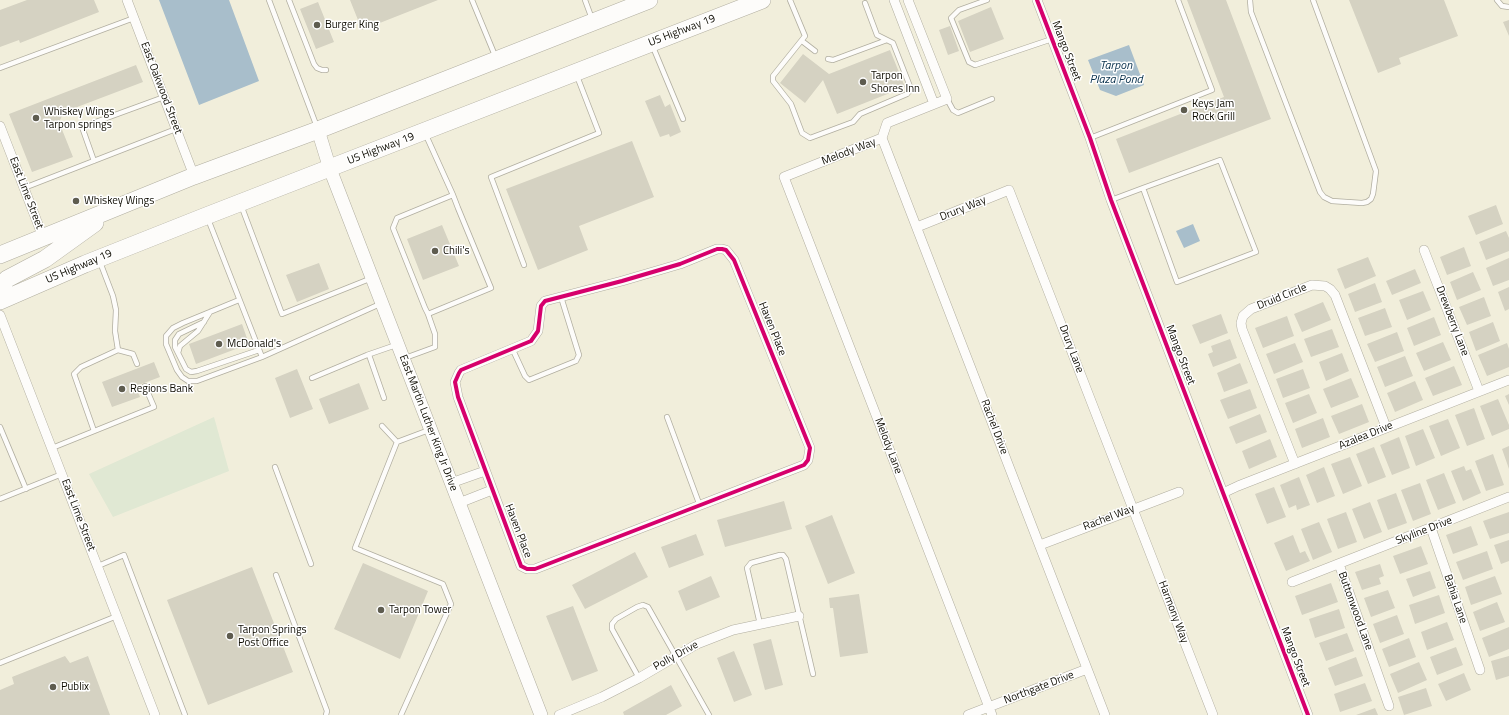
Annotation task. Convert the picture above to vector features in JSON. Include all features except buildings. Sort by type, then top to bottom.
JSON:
[{"type":"highway","points":[[0,255],[194,176],[318,130],[649,0]]},
{"type":"highway","points":[[725,15],[746,0]]},
{"type":"highway","name":"US Highway 19","points":[[0,301],[206,216],[762,0]]},
{"type":"highway","points":[[0,288],[7,279],[45,259],[116,208]]},
{"type":"street","name":"East Oakwood Street","points":[[127,0],[194,176]]},
{"type":"street","points":[[894,0],[934,104]]},
{"type":"street","points":[[908,0],[947,99]]},
{"type":"street","name":"Mango Street","points":[[1037,0],[1090,138],[1111,200],[1308,715]]},
{"type":"street","name":"Melody Way","points":[[784,177],[882,138],[886,123],[947,99]]},
{"type":"street","name":"East Lime Street","points":[[1,129],[43,237]]},
{"type":"street","name":"East Martin Luther King Jr Drive","points":[[318,130],[330,169],[541,715]]},
{"type":"street","name":"Rachel Drive","points":[[882,138],[1105,715]]},
{"type":"street","name":"Melody Lane","points":[[784,177],[991,711]]},
{"type":"street","name":"Drury Way","points":[[917,227],[1009,190]]},
{"type":"street","name":"Drury Lane","points":[[1009,190],[1133,508]]},
{"type":"street","name":"Haven Place","points":[[717,249],[722,249],[730,254],[734,260],[810,448],[808,460],[804,465],[536,570],[527,569],[522,566],[518,561],[485,471],[456,391],[455,382],[456,377],[461,370],[531,341],[538,331],[541,306],[545,301],[561,297],[673,266],[717,249]]},
{"type":"street","name":"Drewberry Lane","points":[[1424,250],[1479,391]]},
{"type":"street","name":"Druid Circle","points":[[1295,464],[1242,329],[1241,322],[1243,316],[1258,306],[1312,285],[1319,284],[1330,289],[1335,295],[1386,427]]},
{"type":"street","name":"East Lime Street","points":[[0,315],[155,715]]},
{"type":"street","name":"Azalea Drive","points":[[1223,493],[1386,427],[1509,380]]},
{"type":"street","points":[[451,483],[485,471]]},
{"type":"street","points":[[459,503],[492,490]]},
{"type":"street","name":"Rachel Way","points":[[1040,545],[1133,508],[1179,492]]},
{"type":"street","name":"Skyline Drive","points":[[1338,564],[1509,497]]},
{"type":"street","name":"Harmony Way","points":[[1133,508],[1213,715]]},
{"type":"street","name":"Bahia Lane","points":[[1431,528],[1480,670]]},
{"type":"street","name":"Buttonwood Lane","points":[[1292,582],[1338,564],[1389,706]]},
{"type":"street","name":"Polly Drive","points":[[559,715],[598,699],[639,678],[697,644],[724,633],[799,616]]},
{"type":"street","name":"Northgate Drive","points":[[968,715],[991,711],[1087,669]]},
{"type":"lane","points":[[269,0],[318,130]]},
{"type":"lane","points":[[289,0],[314,64],[317,68],[326,70]]},
{"type":"lane","points":[[472,0],[497,60]]},
{"type":"lane","points":[[585,0],[593,22]]},
{"type":"lane","points":[[790,0],[805,36],[773,76],[773,81],[791,104],[802,133],[810,138],[853,122],[860,114],[907,94],[911,89],[893,44],[877,35],[865,3]]},
{"type":"lane","points":[[987,0],[959,10],[951,18],[969,62],[975,65],[1052,38]]},
{"type":"lane","points":[[1090,138],[1212,90],[1178,0]]},
{"type":"lane","points":[[1250,0],[1251,12],[1320,192],[1324,197],[1332,202],[1367,202],[1371,199],[1373,194],[1376,171],[1313,0]]},
{"type":"lane","points":[[1497,0],[1502,6],[1509,7]]},
{"type":"lane","points":[[0,68],[134,18]]},
{"type":"lane","points":[[828,59],[833,60],[887,40]]},
{"type":"lane","points":[[802,41],[815,51]]},
{"type":"lane","points":[[651,43],[683,119]]},
{"type":"lane","points":[[524,265],[491,177],[598,133],[575,73]]},
{"type":"lane","points":[[94,160],[82,127],[164,97]]},
{"type":"lane","points":[[947,99],[953,110],[958,113],[992,99]]},
{"type":"lane","points":[[24,188],[176,129]]},
{"type":"lane","points":[[424,132],[491,288],[428,314]]},
{"type":"lane","points":[[1111,200],[1143,188],[1220,160],[1256,252],[1177,282],[1143,188]]},
{"type":"lane","points":[[403,359],[436,347],[435,334],[428,314],[393,228],[397,218],[452,196]]},
{"type":"lane","points":[[240,204],[282,314],[372,278]]},
{"type":"lane","points":[[206,216],[262,357]]},
{"type":"lane","points":[[99,259],[113,296],[116,310],[115,331],[118,350]]},
{"type":"lane","points":[[512,348],[525,376],[529,380],[576,361],[579,355],[561,297]]},
{"type":"lane","points":[[239,300],[173,328],[166,336],[166,344],[176,370],[182,377],[188,381],[197,381],[262,357],[382,303]]},
{"type":"lane","points":[[178,352],[180,346],[198,331],[210,312]]},
{"type":"lane","points":[[204,322],[178,334],[175,340],[175,347],[186,369],[191,372],[259,350]]},
{"type":"lane","points":[[312,378],[398,345]]},
{"type":"lane","points":[[94,431],[74,374],[81,367],[118,350],[133,354],[137,364]]},
{"type":"lane","points":[[369,355],[384,398]]},
{"type":"lane","points":[[52,448],[154,407],[146,386]]},
{"type":"lane","points":[[667,417],[700,506]]},
{"type":"lane","points":[[382,426],[397,442]]},
{"type":"lane","points":[[0,427],[26,489]]},
{"type":"lane","points":[[401,715],[451,604],[443,584],[355,548],[397,442],[430,430]]},
{"type":"lane","points":[[275,467],[311,564]]},
{"type":"lane","points":[[0,499],[62,474]]},
{"type":"lane","points":[[760,624],[748,568],[751,563],[780,554],[786,559],[813,674]]},
{"type":"lane","points":[[98,566],[124,555],[185,715]]},
{"type":"lane","points":[[276,575],[327,711],[326,715]]},
{"type":"lane","points":[[639,678],[612,629],[612,624],[616,619],[643,605],[648,607],[710,715]]},
{"type":"lane","points":[[0,663],[117,616]]},
{"type":"green space","points":[[214,417],[229,471],[113,517],[89,474]]},
{"type":"water","points":[[159,0],[229,0],[259,81],[199,105]]},
{"type":"water","name":"Tarpon Plaza Pond","points":[[1129,45],[1144,85],[1116,96],[1100,90],[1088,60]]},
{"type":"water","points":[[1193,224],[1200,241],[1184,248],[1176,231]]},
{"type":"cycle path","points":[[1037,0],[1090,138],[1111,200],[1308,715]]},
{"type":"cycle path","points":[[717,249],[726,250],[734,260],[810,448],[808,460],[804,465],[535,569],[527,569],[521,566],[458,397],[455,382],[459,373],[461,370],[531,341],[538,331],[541,306],[545,301],[680,264],[717,249]]},
{"type":"place","name":"Burger King","points":[[317,25]]},
{"type":"place","name":"Tarpon Shores Inn","points":[[863,82]]},
{"type":"place","name":"Keys Jam Rock Grill","points":[[1184,110]]},
{"type":"place","name":"Whiskey Wings Tarpon springs","points":[[36,118]]},
{"type":"place","name":"Whiskey Wings","points":[[76,201]]},
{"type":"place","name":"Chili's","points":[[435,251]]},
{"type":"place","name":"McDonald's","points":[[219,344]]},
{"type":"place","name":"Regions Bank","points":[[122,389]]},
{"type":"place","name":"Tarpon Tower","points":[[381,610]]},
{"type":"place","name":"Tarpon Springs Post Office","points":[[230,636]]},
{"type":"place","name":"Publix","points":[[53,687]]}]
